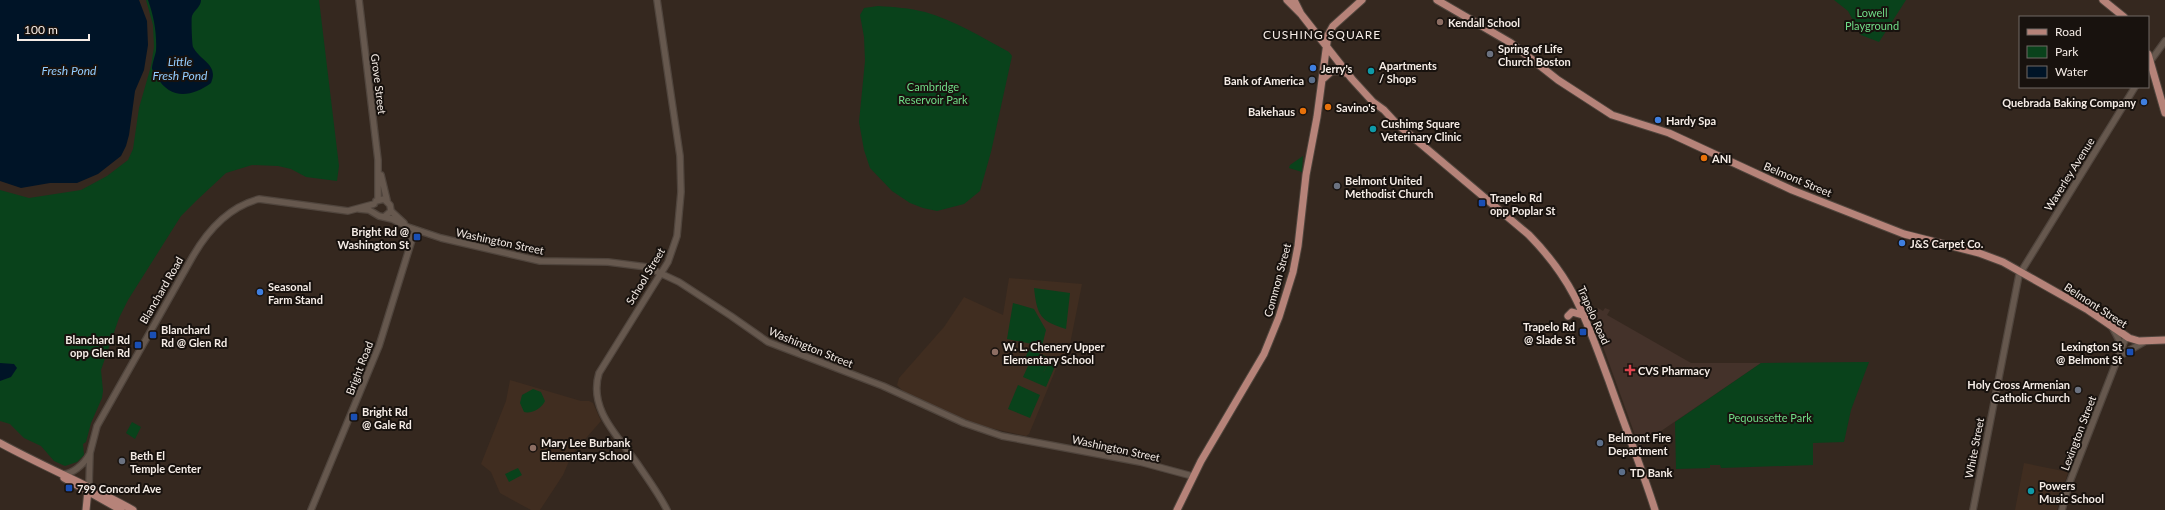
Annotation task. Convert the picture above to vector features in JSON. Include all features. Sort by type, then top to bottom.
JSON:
[{"type":"main road","name":"Trapelo Road","points":[[1287,0],[1302,14]]},
{"type":"main road","name":"Trapelo Road","points":[[1294,0],[1302,14],[1326,46],[1373,102],[1390,114],[1396,123],[1533,239],[1564,276],[1586,316],[1655,510]]},
{"type":"main road","name":"Common Street","points":[[1176,510],[1192,476],[1253,372],[1279,317],[1297,252],[1308,163],[1328,35],[1332,28],[1362,0]]},
{"type":"main road","name":"Belmont Street","points":[[1438,0],[1511,43],[1558,80],[1612,115],[1669,133],[1792,190],[1904,234],[1987,256],[2020,272],[2088,310],[2129,338],[2165,340]]},
{"type":"main road","points":[[2103,0],[2123,16]]},
{"type":"main road","points":[[2149,60],[2165,113]]},
{"type":"main road","points":[[1322,81],[1326,74],[1332,71],[1340,70],[1348,74]]},
{"type":"main road","points":[[1568,316],[1572,312],[1586,316]]},
{"type":"main road","points":[[0,443],[88,489],[133,510]]},
{"type":"main road","points":[[88,489],[121,510]]},
{"type":"main road","name":"Blanchard Road","points":[[86,510],[88,489]]},
{"type":"street","name":"Grove Street","points":[[359,0],[379,170],[387,200]]},
{"type":"street","name":"School Street","points":[[657,0],[681,172],[677,236],[674,248],[661,273],[606,358],[599,373],[596,390],[603,415],[637,462],[667,510]]},
{"type":"street","points":[[2149,60],[2165,41]]},
{"type":"street","name":"Waverley Avenue","points":[[2020,272],[2134,88]]},
{"type":"street","name":"Grove Street","points":[[376,202],[379,170]]},
{"type":"street","name":"Blanchard Road","points":[[88,489],[90,453],[97,426],[201,243],[225,216],[239,206],[259,199],[348,211],[376,202]]},
{"type":"street","points":[[391,210],[384,217],[379,216],[374,212],[376,202],[387,200],[391,210],[408,228]]},
{"type":"street","name":"Blanchard Road","points":[[358,209],[374,212]]},
{"type":"street","name":"Washington Street","points":[[384,217],[408,228],[462,244],[540,261],[622,263],[647,267],[661,273],[732,316],[768,342],[883,386],[969,425],[1002,436],[1140,462],[1192,476]]},
{"type":"street","name":"Bright Road","points":[[311,510],[379,346],[415,230]]},
{"type":"street","name":"White Street","points":[[1973,510],[2016,284],[2020,272]]},
{"type":"street","points":[[2112,327],[2118,340],[2121,352],[2151,340]]},
{"type":"street","name":"Lexington Street","points":[[2062,510],[2069,484],[2116,364],[2129,338]]},
{"type":"street","points":[[59,474],[70,473],[84,463],[90,453]]},
{"type":"shaded area","name":"W. L. Chenery Upper Elementary School","points":[[1009,278],[1082,284],[1066,364],[1058,364],[1029,434],[1026,436],[977,425],[905,393],[897,385],[899,378],[944,327],[964,297],[1003,315]]},
{"type":"shaded area","points":[[1598,308],[1603,311],[1605,308],[1610,310],[1607,315],[1691,363],[1761,363],[1639,446],[1592,316]]},
{"type":"shaded area","name":"Mary Lee Burbank Elementary School","points":[[510,380],[581,401],[589,401],[593,403],[601,421],[572,454],[563,475],[540,510],[531,510],[500,493],[491,472],[481,464],[506,401]]},
{"type":"shaded area","points":[[2024,463],[2068,472],[2057,510],[2015,510]]},
{"type":"green space","points":[[146,0],[319,0],[339,166],[337,181],[306,177],[291,169],[278,166],[252,165],[226,173],[181,216],[128,300],[119,318],[101,370],[103,391],[102,398],[91,423],[86,442],[83,444],[84,455],[77,462],[65,466],[54,461],[41,446],[24,438],[10,424],[0,421],[0,190],[29,198],[81,190],[107,176],[128,160],[133,149],[139,108],[151,66],[154,47],[153,25]]},
{"type":"green space","name":"Lowell Playground","points":[[1834,0],[1906,0],[1879,42],[1861,35],[1848,11]]},
{"type":"green space","name":"Cambridge Reservoir Park","points":[[878,6],[896,7],[936,15],[979,35],[1009,52],[1012,56],[991,152],[980,191],[964,204],[937,211],[923,208],[910,203],[892,191],[870,168],[864,150],[859,122],[865,61],[864,37],[860,15],[864,8]]},
{"type":"green space","points":[[1303,156],[1302,172],[1289,168],[1290,165]]},
{"type":"green space","points":[[1034,288],[1070,293],[1066,329],[1050,323],[1041,316],[1037,305]]},
{"type":"green space","points":[[1013,303],[1034,309],[1046,330],[1042,346],[1007,339]]},
{"type":"green space","points":[[1029,349],[1050,358],[1043,373],[1049,362],[1056,364],[1046,387],[1023,377],[1028,366],[1023,363]]},
{"type":"green space","name":"Peqoussette Park","points":[[1869,362],[1851,410],[1844,442],[1813,443],[1813,465],[1721,468],[1720,465],[1710,465],[1710,468],[1676,469],[1675,422],[1761,363]]},
{"type":"green space","points":[[1018,385],[1040,395],[1030,418],[1008,409]]},
{"type":"green space","points":[[533,389],[541,392],[545,401],[542,406],[536,410],[524,412],[520,403],[522,395]]},
{"type":"green space","points":[[132,422],[141,427],[135,439],[126,433]]},
{"type":"green space","points":[[518,468],[522,475],[509,482],[505,474]]},
{"type":"water","name":"Fresh Pond","points":[[0,0],[139,0],[147,21],[148,45],[144,70],[135,91],[129,135],[121,156],[98,174],[77,183],[50,183],[21,188],[0,181]]},
{"type":"water","name":"Little Fresh Pond","points":[[148,0],[201,0],[200,5],[192,16],[192,26],[193,47],[196,52],[208,63],[213,71],[211,83],[204,88],[189,93],[175,93],[168,90],[162,84],[152,69],[156,51],[156,38]]},
{"type":"water","points":[[0,363],[14,364],[17,368],[11,377],[0,381]]},
{"type":"place","name":"Kendall School","points":[[1440,22]]},
{"type":"place","name":"Spring of Life Church Boston","points":[[1490,54]]},
{"type":"place","name":"Jerry's","points":[[1313,68]]},
{"type":"place","name":"Apartments / Shops","points":[[1371,71]]},
{"type":"place","name":"Bank of America","points":[[1312,80]]},
{"type":"place","name":"Quebrada Baking Company","points":[[2144,102]]},
{"type":"place","name":"Savino's","points":[[1328,107]]},
{"type":"place","name":"Bakehaus","points":[[1303,111]]},
{"type":"place","name":"Hardy Spa","points":[[1658,120]]},
{"type":"place","name":"Cushimg Square Veterinary Clinic","points":[[1373,129]]},
{"type":"place","name":"ANI","points":[[1704,158]]},
{"type":"place","name":"Belmont United Methodist Church","points":[[1337,186]]},
{"type":"place","name":"Trapelo Rd opp Poplar St","points":[[1482,203]]},
{"type":"place","name":"Bright Rd @ Washington St","points":[[417,237]]},
{"type":"place","name":"J&S Carpet Co.","points":[[1902,243]]},
{"type":"place","name":"Seasonal Farm Stand","points":[[260,292]]},
{"type":"place","name":"Trapelo Rd @ Slade St","points":[[1583,332]]},
{"type":"place","name":"Blanchard Rd @ Glen Rd","points":[[153,335]]},
{"type":"place","name":"Blanchard Rd opp Glen Rd","points":[[138,345]]},
{"type":"place","name":"W. L. Chenery Upper Elementary School","points":[[995,352]]},
{"type":"place","name":"Lexington St @ Belmont St","points":[[2130,352]]},
{"type":"place","name":"CVS Pharmacy","points":[[1630,370]]},
{"type":"place","name":"Holy Cross Armenian Catholic Church","points":[[2078,390]]},
{"type":"place","name":"Bright Rd @ Gale Rd","points":[[354,417]]},
{"type":"place","name":"Belmont Fire Department","points":[[1600,443]]},
{"type":"place","name":"Mary Lee Burbank Elementary School","points":[[533,448]]},
{"type":"place","name":"Beth El Temple Center","points":[[122,461]]},
{"type":"place","name":"TD Bank","points":[[1622,472]]},
{"type":"place","name":"799 Concord Ave","points":[[69,488]]},
{"type":"place","name":"Powers Music School","points":[[2031,491]]},
{"type":"district","name":"CUSHING SQUARE","points":[[1322,34]]}]
